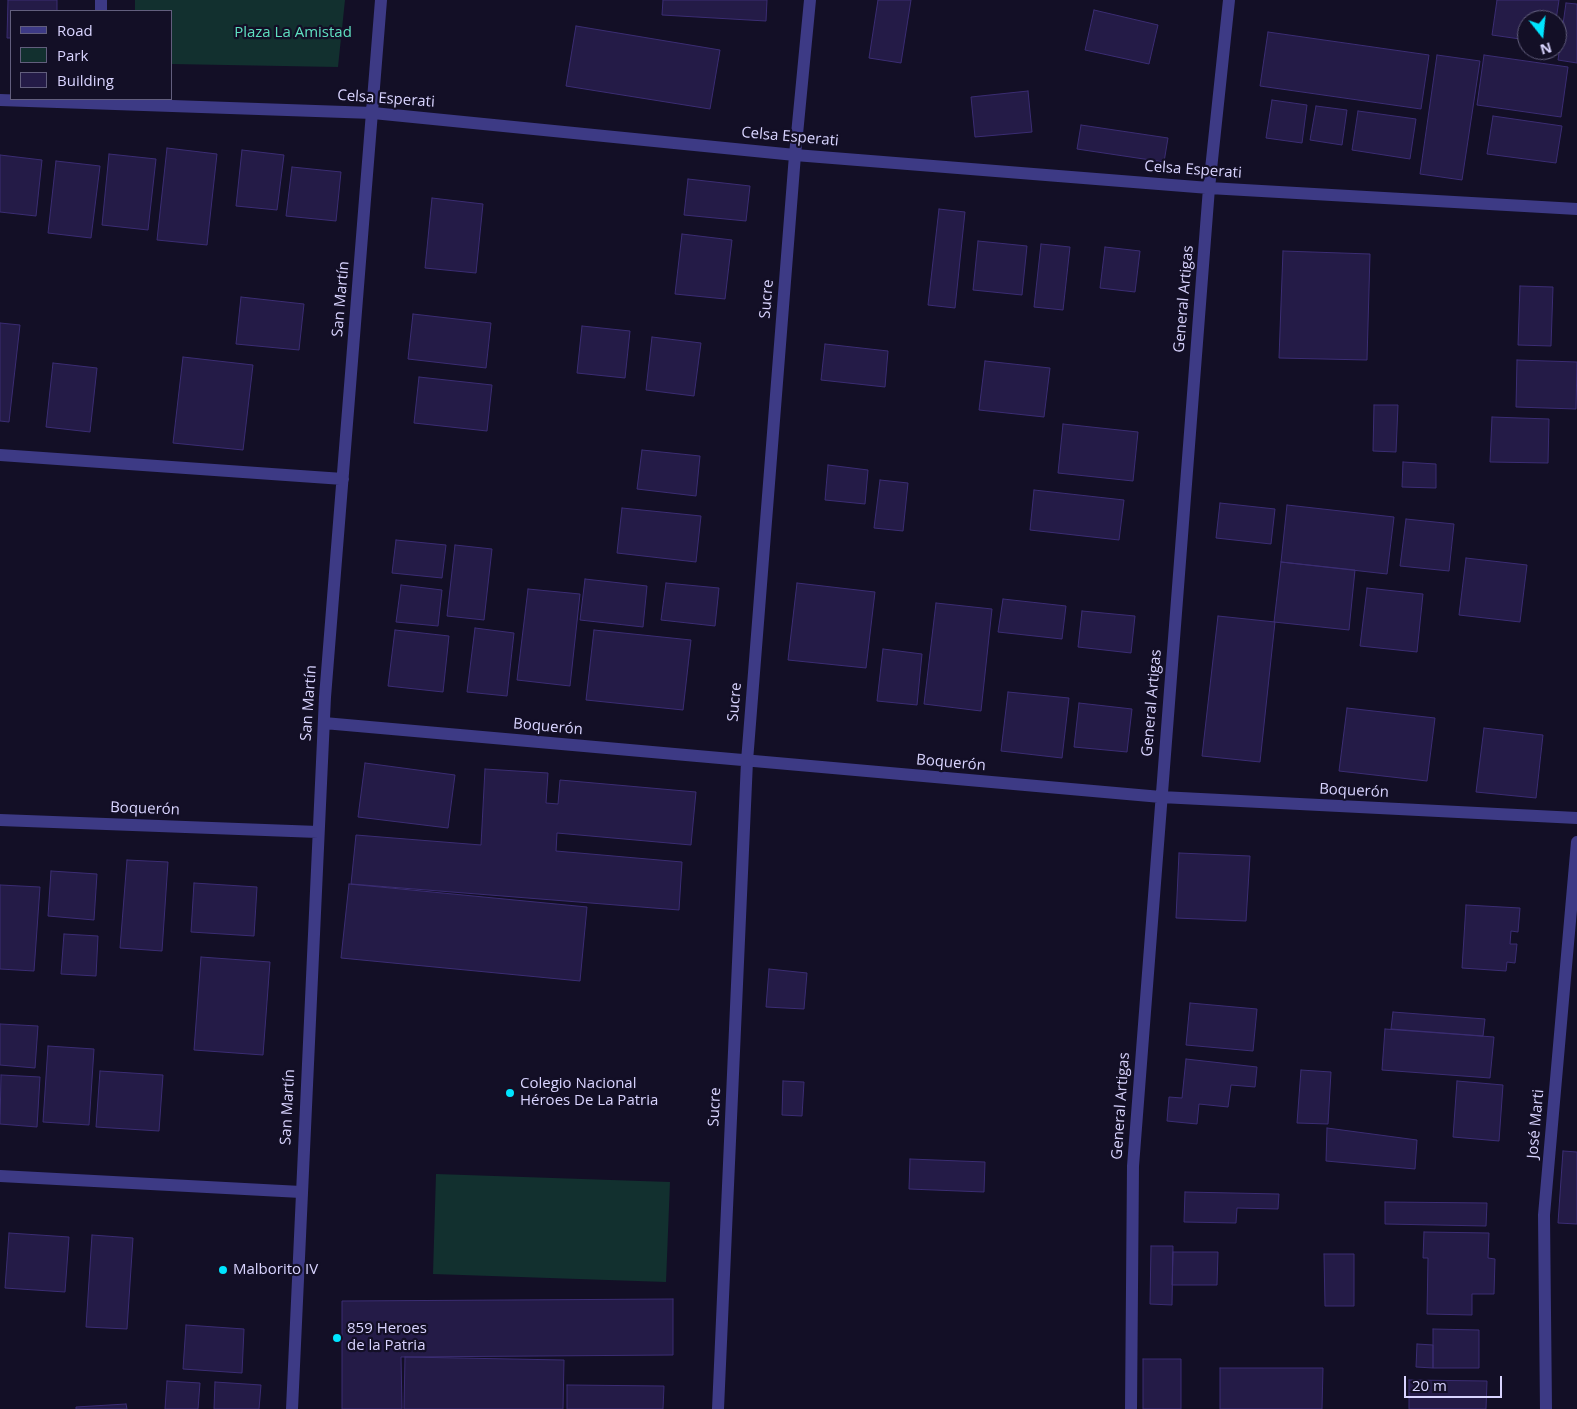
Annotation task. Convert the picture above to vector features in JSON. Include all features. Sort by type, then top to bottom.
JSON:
[{"type":"street","name":"San Martín","points":[[292,1409],[324,723],[381,0]]},
{"type":"street","name":"Sucre","points":[[718,1409],[747,761],[795,155],[810,0]]},
{"type":"street","name":"General Artigas","points":[[1131,1409],[1133,1166],[1209,188],[1229,0]]},
{"type":"street","name":"Celsa Esperati","points":[[0,100],[100,101],[373,113],[795,155],[1209,188],[1577,209]]},
{"type":"street","points":[[0,455],[343,479]]},
{"type":"street","name":"Boquerón","points":[[324,723],[1161,797],[1577,818]]},
{"type":"street","name":"Boquerón","points":[[0,820],[318,832]]},
{"type":"street","name":"José Marti","points":[[1546,1409],[1544,1215],[1577,842]]},
{"type":"street","points":[[0,1176],[301,1192]]},
{"type":"green space","name":"Plaza La Amistad","points":[[135,0],[345,0],[338,67],[172,64],[172,10],[135,10]]},
{"type":"green space","points":[[436,1174],[670,1182],[666,1282],[433,1274]]},
{"type":"building","points":[[8,0],[57,0],[57,10],[10,10],[10,38],[7,38]]},
{"type":"building","points":[[663,0],[767,0],[766,21],[662,15]]},
{"type":"building","points":[[878,0],[911,0],[901,63],[869,58]]},
{"type":"building","points":[[1497,0],[1559,0],[1558,10],[1517,10],[1517,39],[1492,35]]},
{"type":"building","points":[[1566,3],[1577,4],[1577,63],[1558,60],[1567,60],[1567,10],[1565,10]]},
{"type":"building","points":[[1094,10],[1158,25],[1149,64],[1085,50]]},
{"type":"building","points":[[576,26],[720,50],[710,109],[566,86]]},
{"type":"building","points":[[1268,32],[1429,55],[1421,109],[1260,86]]},
{"type":"building","points":[[1437,55],[1480,61],[1462,180],[1420,174]]},
{"type":"building","points":[[1484,55],[1568,67],[1561,117],[1477,105]]},
{"type":"building","points":[[1028,91],[1032,132],[975,137],[971,97]]},
{"type":"building","points":[[1272,100],[1307,105],[1302,143],[1266,138]]},
{"type":"building","points":[[1316,106],[1347,110],[1342,145],[1310,140]]},
{"type":"building","points":[[1358,111],[1416,119],[1410,159],[1352,150]]},
{"type":"building","points":[[1493,116],[1562,126],[1556,163],[1487,154]]},
{"type":"building","points":[[1081,125],[1168,138],[1164,162],[1077,149]]},
{"type":"building","points":[[167,148],[217,154],[207,245],[157,240]]},
{"type":"building","points":[[242,150],[284,155],[277,210],[236,206]]},
{"type":"building","points":[[109,154],[156,159],[148,230],[102,225]]},
{"type":"building","points":[[0,155],[42,160],[36,216],[0,212]]},
{"type":"building","points":[[56,161],[100,166],[91,238],[48,233]]},
{"type":"building","points":[[292,167],[341,172],[336,221],[286,216]]},
{"type":"building","points":[[688,179],[750,186],[746,221],[684,215]]},
{"type":"building","points":[[432,198],[483,204],[476,273],[425,268]]},
{"type":"building","points":[[939,209],[965,212],[955,308],[928,305]]},
{"type":"building","points":[[682,234],[732,240],[725,299],[675,294]]},
{"type":"building","points":[[978,241],[1027,246],[1022,295],[973,290]]},
{"type":"building","points":[[1041,244],[1070,247],[1063,310],[1034,307]]},
{"type":"building","points":[[1105,247],[1140,251],[1135,292],[1100,288]]},
{"type":"building","points":[[1283,251],[1370,254],[1367,360],[1279,358]]},
{"type":"building","points":[[1520,286],[1553,287],[1551,346],[1518,345]]},
{"type":"building","points":[[241,297],[304,304],[299,350],[236,344]]},
{"type":"building","points":[[413,314],[491,323],[486,368],[408,359]]},
{"type":"building","points":[[0,323],[20,325],[9,422],[0,421]]},
{"type":"building","points":[[582,326],[630,331],[625,378],[577,373]]},
{"type":"building","points":[[652,337],[701,343],[694,396],[646,390]]},
{"type":"building","points":[[825,344],[888,351],[885,387],[821,380]]},
{"type":"building","points":[[183,357],[253,365],[243,450],[173,443]]},
{"type":"building","points":[[1517,360],[1577,362],[1576,409],[1516,407]]},
{"type":"building","points":[[985,361],[1050,368],[1044,417],[979,410]]},
{"type":"building","points":[[53,363],[97,368],[90,432],[46,427]]},
{"type":"building","points":[[419,377],[492,385],[487,431],[414,423]]},
{"type":"building","points":[[1374,405],[1398,405],[1396,452],[1373,451]]},
{"type":"building","points":[[1492,417],[1549,419],[1548,463],[1490,462]]},
{"type":"building","points":[[1063,424],[1138,432],[1133,481],[1058,473]]},
{"type":"building","points":[[642,450],[700,456],[696,496],[637,489]]},
{"type":"building","points":[[1403,462],[1436,464],[1436,488],[1402,487]]},
{"type":"building","points":[[828,465],[868,470],[865,504],[825,500]]},
{"type":"building","points":[[880,480],[908,483],[903,531],[874,528]]},
{"type":"building","points":[[1034,490],[1124,500],[1119,540],[1030,530]]},
{"type":"building","points":[[1220,503],[1275,509],[1271,544],[1216,538]]},
{"type":"building","points":[[1287,505],[1394,517],[1387,574],[1281,562]]},
{"type":"building","points":[[622,508],[701,516],[696,562],[617,553]]},
{"type":"building","points":[[1406,519],[1454,524],[1449,571],[1400,566]]},
{"type":"building","points":[[396,540],[446,545],[442,578],[392,573]]},
{"type":"building","points":[[455,545],[492,549],[484,620],[447,616]]},
{"type":"building","points":[[1466,558],[1527,565],[1520,622],[1459,615]]},
{"type":"building","points":[[1281,562],[1355,570],[1349,630],[1274,622]]},
{"type":"building","points":[[585,579],[647,586],[643,627],[580,620]]},
{"type":"building","points":[[666,583],[719,588],[715,626],[661,620]]},
{"type":"building","points":[[797,583],[875,592],[866,668],[788,660]]},
{"type":"building","points":[[401,585],[442,590],[438,626],[396,622]]},
{"type":"building","points":[[1367,588],[1423,594],[1417,652],[1360,646]]},
{"type":"building","points":[[528,589],[580,594],[570,686],[517,680]]},
{"type":"building","points":[[1003,599],[1066,606],[1062,639],[998,632]]},
{"type":"building","points":[[936,603],[992,609],[981,711],[924,704]]},
{"type":"building","points":[[1082,611],[1135,616],[1131,653],[1078,647]]},
{"type":"building","points":[[1218,616],[1275,622],[1260,762],[1202,756]]},
{"type":"building","points":[[475,628],[514,633],[507,696],[467,692]]},
{"type":"building","points":[[395,630],[449,636],[443,692],[388,686]]},
{"type":"building","points":[[594,630],[691,640],[683,710],[586,700]]},
{"type":"building","points":[[883,649],[922,654],[917,705],[877,701]]},
{"type":"building","points":[[1008,692],[1069,698],[1062,758],[1001,751]]},
{"type":"building","points":[[1079,703],[1132,709],[1127,752],[1074,747]]},
{"type":"building","points":[[1347,708],[1435,718],[1427,781],[1339,771]]},
{"type":"building","points":[[1484,728],[1543,735],[1536,798],[1476,792]]},
{"type":"building","points":[[365,763],[455,775],[448,828],[358,817]]},
{"type":"building","points":[[485,769],[548,773],[546,803],[558,804],[560,780],[696,792],[691,845],[557,833],[556,851],[682,862],[679,910],[351,884],[356,835],[481,845]]},
{"type":"building","points":[[1179,853],[1250,856],[1246,921],[1176,918]]},
{"type":"building","points":[[127,860],[168,862],[162,951],[120,948]]},
{"type":"building","points":[[51,871],[97,874],[94,920],[48,916]]},
{"type":"building","points":[[194,883],[257,887],[254,936],[191,932]]},
{"type":"building","points":[[349,884],[587,907],[580,981],[341,958]]},
{"type":"building","points":[[0,885],[40,887],[34,971],[0,969]]},
{"type":"building","points":[[1466,905],[1520,908],[1518,932],[1511,931],[1510,944],[1517,944],[1515,963],[1507,962],[1506,971],[1462,968]]},
{"type":"building","points":[[64,934],[98,936],[96,976],[61,974]]},
{"type":"building","points":[[201,957],[270,962],[263,1055],[194,1050]]},
{"type":"building","points":[[769,969],[807,973],[804,1009],[766,1007]]},
{"type":"building","points":[[1190,1003],[1257,1009],[1253,1051],[1186,1045]]},
{"type":"building","points":[[1393,1012],[1485,1019],[1483,1036],[1391,1029]]},
{"type":"building","points":[[0,1024],[38,1026],[35,1068],[0,1065]]},
{"type":"building","points":[[1385,1029],[1494,1037],[1490,1078],[1382,1070]]},
{"type":"building","points":[[48,1046],[94,1049],[89,1125],[43,1122]]},
{"type":"building","points":[[1186,1059],[1257,1067],[1255,1087],[1231,1085],[1228,1107],[1199,1104],[1197,1124],[1167,1121],[1169,1097],[1182,1098]]},
{"type":"building","points":[[1301,1070],[1331,1072],[1328,1124],[1297,1123]]},
{"type":"building","points":[[100,1071],[163,1075],[159,1131],[96,1127]]},
{"type":"building","points":[[1,1075],[40,1077],[37,1127],[0,1124]]},
{"type":"building","points":[[783,1081],[804,1082],[802,1116],[782,1115]]},
{"type":"building","points":[[1457,1081],[1503,1085],[1499,1141],[1453,1137]]},
{"type":"building","points":[[1327,1128],[1417,1140],[1415,1169],[1326,1161]]},
{"type":"building","points":[[1563,1151],[1577,1152],[1577,1224],[1558,1223]]},
{"type":"building","points":[[910,1159],[985,1162],[984,1192],[909,1189]]},
{"type":"building","points":[[1185,1192],[1279,1194],[1278,1209],[1237,1208],[1236,1223],[1184,1222]]},
{"type":"building","points":[[1385,1202],[1487,1203],[1486,1226],[1385,1224]]},
{"type":"building","points":[[1424,1232],[1489,1233],[1488,1258],[1495,1259],[1494,1294],[1472,1294],[1472,1315],[1427,1314],[1428,1258],[1423,1258]]},
{"type":"building","points":[[9,1233],[69,1237],[65,1292],[5,1288]]},
{"type":"building","points":[[92,1235],[133,1238],[127,1329],[86,1327]]},
{"type":"building","points":[[1151,1246],[1173,1246],[1172,1305],[1150,1304]]},
{"type":"building","points":[[1173,1252],[1218,1252],[1217,1285],[1172,1285]]},
{"type":"building","points":[[1324,1254],[1354,1254],[1354,1306],[1325,1306]]},
{"type":"building","points":[[673,1299],[673,1355],[401,1357],[402,1409],[342,1409],[342,1301]]},
{"type":"building","points":[[186,1325],[244,1329],[242,1373],[183,1369]]},
{"type":"building","points":[[1433,1329],[1479,1330],[1479,1368],[1433,1368]]},
{"type":"building","points":[[1417,1344],[1433,1345],[1433,1368],[1416,1367]]},
{"type":"building","points":[[405,1357],[564,1360],[563,1409],[404,1409]]},
{"type":"building","points":[[1143,1359],[1181,1359],[1181,1409],[1143,1409]]},
{"type":"building","points":[[1220,1368],[1323,1368],[1322,1409],[1220,1409]]},
{"type":"building","points":[[1409,1380],[1487,1381],[1486,1409],[1409,1409]]},
{"type":"building","points":[[167,1381],[200,1383],[198,1409],[165,1409]]},
{"type":"building","points":[[215,1382],[261,1385],[259,1409],[214,1409]]},
{"type":"building","points":[[567,1385],[664,1386],[663,1409],[567,1409]]},
{"type":"building","points":[[126,1404],[127,1409],[76,1409],[76,1407]]},
{"type":"place","name":"Colegio Nacional Héroes De La Patria","points":[[510,1093]]},
{"type":"place","name":"Malborito IV","points":[[223,1270]]},
{"type":"place","name":"859 Heroes de la Patria","points":[[337,1338]]}]
